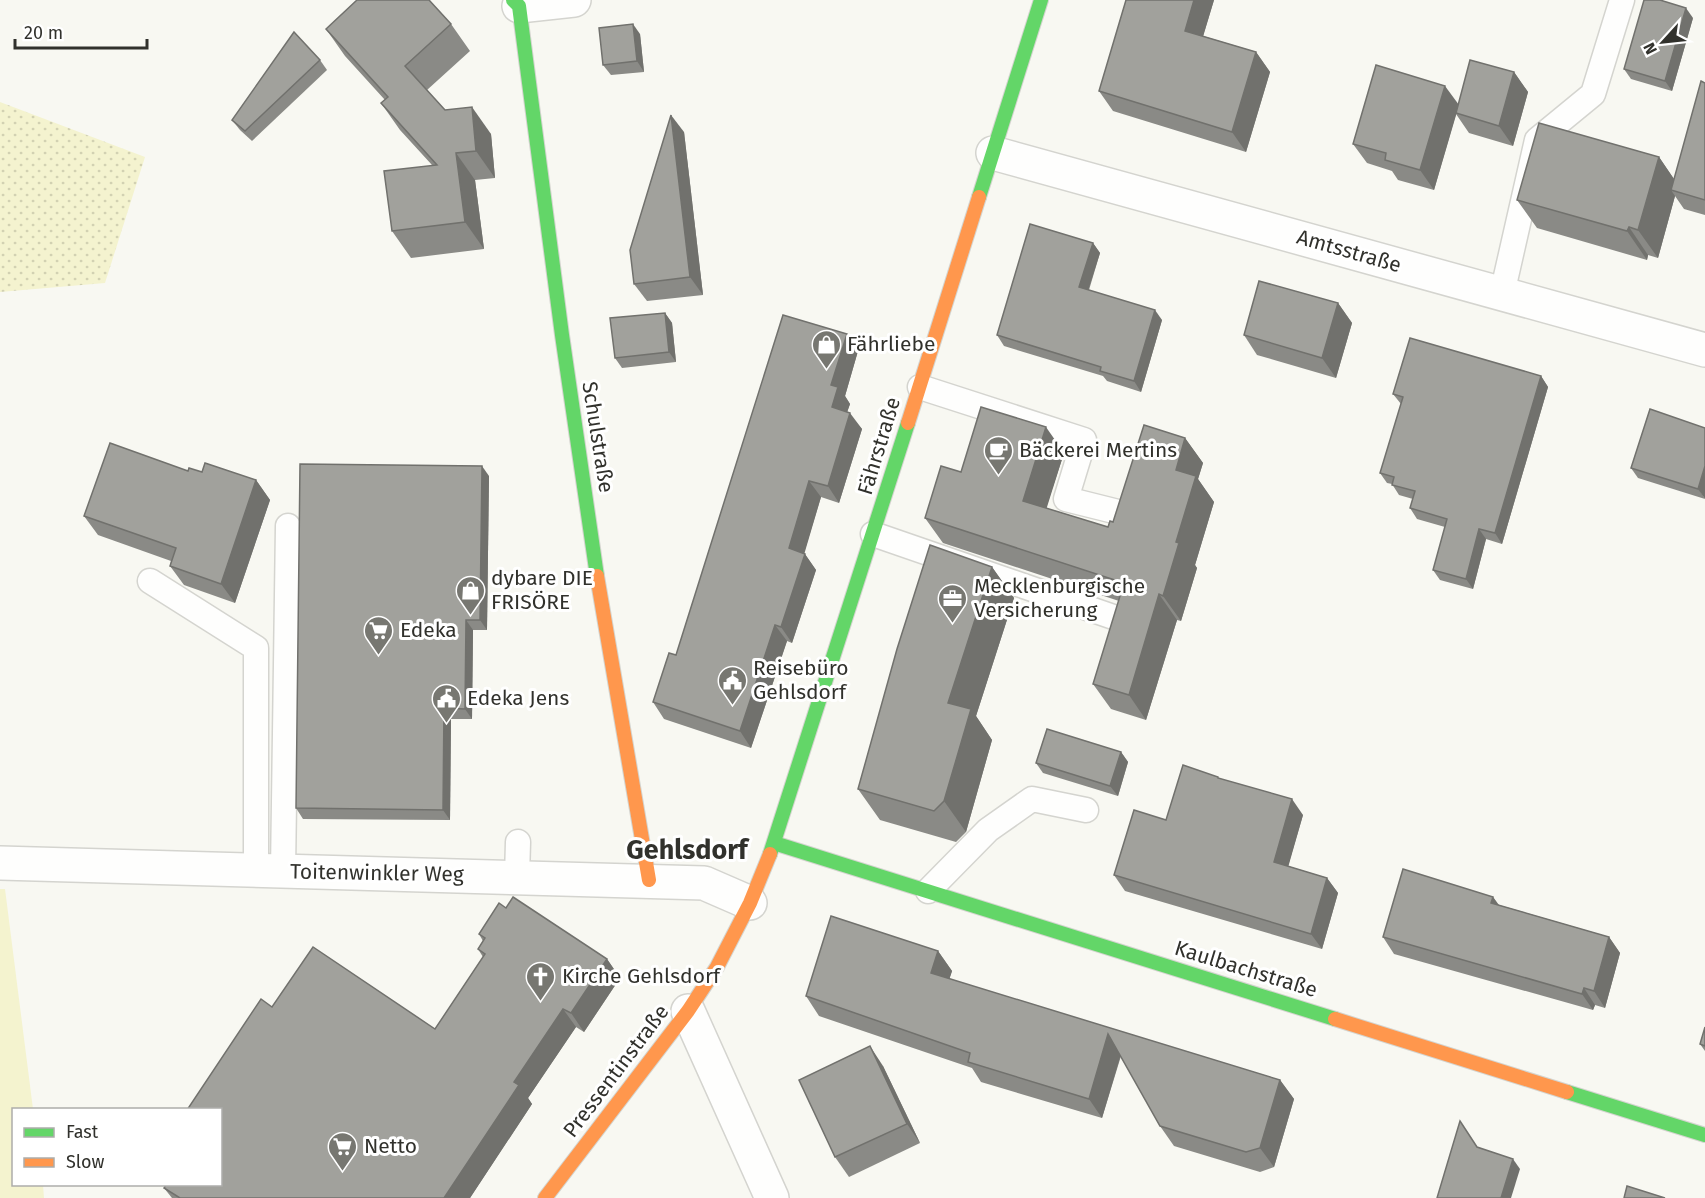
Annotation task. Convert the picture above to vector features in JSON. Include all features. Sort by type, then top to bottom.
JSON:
[{"type":"street","points":[[516,3],[574,0]]},
{"type":"street","name":"Fährstraße","points":[[750,903],[774,843],[1041,0]]},
{"type":"street","name":"Schulstraße","points":[[516,3],[570,395],[627,769],[649,880]]},
{"type":"street","name":"Amtsstraße","points":[[993,153],[1705,350]]},
{"type":"street","name":"Kaulbachstraße","points":[[774,843],[1705,1135]]},
{"type":"street","name":"Toitenwinkler Weg","points":[[0,863],[649,880],[704,883],[750,903]]},
{"type":"street","name":"Pressentinstraße","points":[[545,1198],[688,1011],[717,968],[750,903]]},
{"type":"street","points":[[688,1011],[772,1198]]},
{"type":"lane","points":[[1502,294],[1537,140],[1593,94],[1622,0]]},
{"type":"lane","points":[[920,387],[1084,440],[1066,499],[1126,514]]},
{"type":"lane","points":[[270,871],[288,526]]},
{"type":"lane","points":[[873,534],[1122,620]]},
{"type":"lane","points":[[150,580],[256,648],[270,871]]},
{"type":"lane","points":[[928,891],[988,830],[1032,799],[1086,810]]},
{"type":"lane","points":[[517,877],[518,842]]},
{"type":"green space","points":[[0,102],[145,157],[105,283],[0,292]]},
{"type":"green space","points":[[0,889],[5,889],[33,1108],[12,1108],[12,1186],[43,1186],[44,1198],[0,1198]]},
{"type":"building","points":[[357,0],[429,0],[451,24],[405,66],[445,110],[472,107],[476,151],[456,153],[465,222],[392,231],[384,171],[437,165],[381,103],[388,97],[326,29]]},
{"type":"building","points":[[1126,0],[1194,0],[1185,31],[1256,52],[1232,132],[1099,91]]},
{"type":"building","points":[[1644,0],[1660,0],[1686,8],[1665,81],[1624,69]]},
{"type":"building","points":[[633,24],[637,61],[603,65],[599,28]]},
{"type":"building","points":[[294,32],[320,60],[245,131],[232,120]]},
{"type":"building","points":[[1470,60],[1514,72],[1499,126],[1456,113]]},
{"type":"building","points":[[1376,65],[1445,86],[1420,170],[1385,160],[1386,153],[1353,144]]},
{"type":"building","points":[[1701,81],[1705,83],[1705,200],[1671,190]]},
{"type":"building","points":[[671,115],[690,277],[634,284],[630,250]]},
{"type":"building","points":[[1539,123],[1659,157],[1638,230],[1629,227],[1627,231],[1517,200]]},
{"type":"building","points":[[1030,224],[1093,243],[1079,287],[1155,310],[1134,381],[1100,371],[1101,367],[997,335]]},
{"type":"building","points":[[1259,281],[1338,303],[1322,358],[1244,335]]},
{"type":"building","points":[[665,313],[669,352],[615,358],[610,318]]},
{"type":"building","points":[[783,315],[847,334],[831,385],[838,387],[832,407],[850,413],[828,486],[809,481],[789,548],[805,554],[781,627],[775,625],[740,731],[653,702],[669,653],[676,655]]},
{"type":"building","points":[[1410,338],[1541,376],[1495,533],[1479,529],[1466,579],[1433,570],[1447,519],[1410,508],[1415,491],[1392,485],[1394,477],[1380,473],[1403,397],[1393,394]]},
{"type":"building","points":[[981,407],[1046,427],[1023,501],[1108,527],[1110,521],[1113,522],[1144,425],[1185,438],[1176,470],[1196,476],[1163,596],[1159,594],[1129,695],[1093,684],[1124,583],[925,518],[941,466],[961,472]]},
{"type":"building","points":[[1650,409],[1705,428],[1705,466],[1698,489],[1631,468]]},
{"type":"building","points":[[110,443],[188,471],[189,468],[202,472],[205,463],[256,480],[221,584],[170,566],[176,548],[84,516]]},
{"type":"building","name":"Edeka","points":[[300,464],[482,466],[480,620],[466,620],[465,709],[444,708],[443,810],[296,808]]},
{"type":"building","points":[[930,545],[992,567],[948,703],[971,709],[944,801],[934,811],[858,789],[897,649]]},
{"type":"building","points":[[1047,729],[1121,752],[1110,786],[1036,763]]},
{"type":"building","points":[[1183,765],[1218,778],[1292,799],[1274,862],[1327,878],[1311,934],[1114,875],[1134,810],[1166,820]]},
{"type":"building","points":[[1403,869],[1493,897],[1491,903],[1609,937],[1594,991],[1584,988],[1582,994],[1383,937]]},
{"type":"building","points":[[513,897],[607,959],[571,1013],[563,1009],[514,1082],[519,1085],[444,1198],[180,1198],[164,1188],[165,1186],[222,1186],[222,1108],[188,1108],[261,999],[272,1007],[313,947],[435,1029],[485,954],[478,949],[485,938],[479,934],[499,903],[506,908]]},
{"type":"building","points":[[831,916],[938,951],[931,973],[1280,1080],[1260,1148],[1246,1152],[1160,1126],[1108,1034],[1089,1099],[968,1062],[970,1053],[806,996]]},
{"type":"building","points":[[1705,1027],[1705,1046],[1700,1044]]},
{"type":"building","points":[[870,1046],[907,1124],[835,1157],[799,1080]]},
{"type":"building","points":[[1460,1121],[1477,1147],[1513,1159],[1501,1198],[1437,1198]]},
{"type":"building","points":[[1627,1186],[1665,1198],[1624,1198]]},
{"type":"traffic: fast","points":[[513,0],[519,6],[562,335],[597,576]]},
{"type":"traffic: fast","points":[[979,197],[1041,0]]},
{"type":"traffic: fast","points":[[770,854],[908,423]]},
{"type":"traffic: fast","points":[[774,843],[1335,1019]]},
{"type":"traffic: fast","points":[[1567,1092],[1705,1135]]},
{"type":"traffic: slow","points":[[908,423],[979,197]]},
{"type":"traffic: slow","points":[[597,576],[649,880]]},
{"type":"traffic: slow","points":[[545,1198],[688,1011],[717,967],[750,903],[770,854]]},
{"type":"traffic: slow","points":[[1335,1019],[1567,1092]]},
{"type":"place","name":"Fährliebe","points":[[826,370]]},
{"type":"place","name":"Bäckerei Mertins","points":[[998,476]]},
{"type":"place","name":"dybare DIE FRISÖRE","points":[[470,616]]},
{"type":"place","name":"Mecklenburgische Versicherung","points":[[953,624]]},
{"type":"place","name":"Edeka","points":[[379,656]]},
{"type":"place","name":"Reisebüro Gehlsdorf","points":[[732,706]]},
{"type":"place","name":"Edeka Jens","points":[[446,724]]},
{"type":"place","name":"Kirche Gehlsdorf","points":[[541,1002]]},
{"type":"place","name":"Netto","points":[[343,1172]]},
{"type":"district","name":"Gehlsdorf","points":[[687,850]]}]
